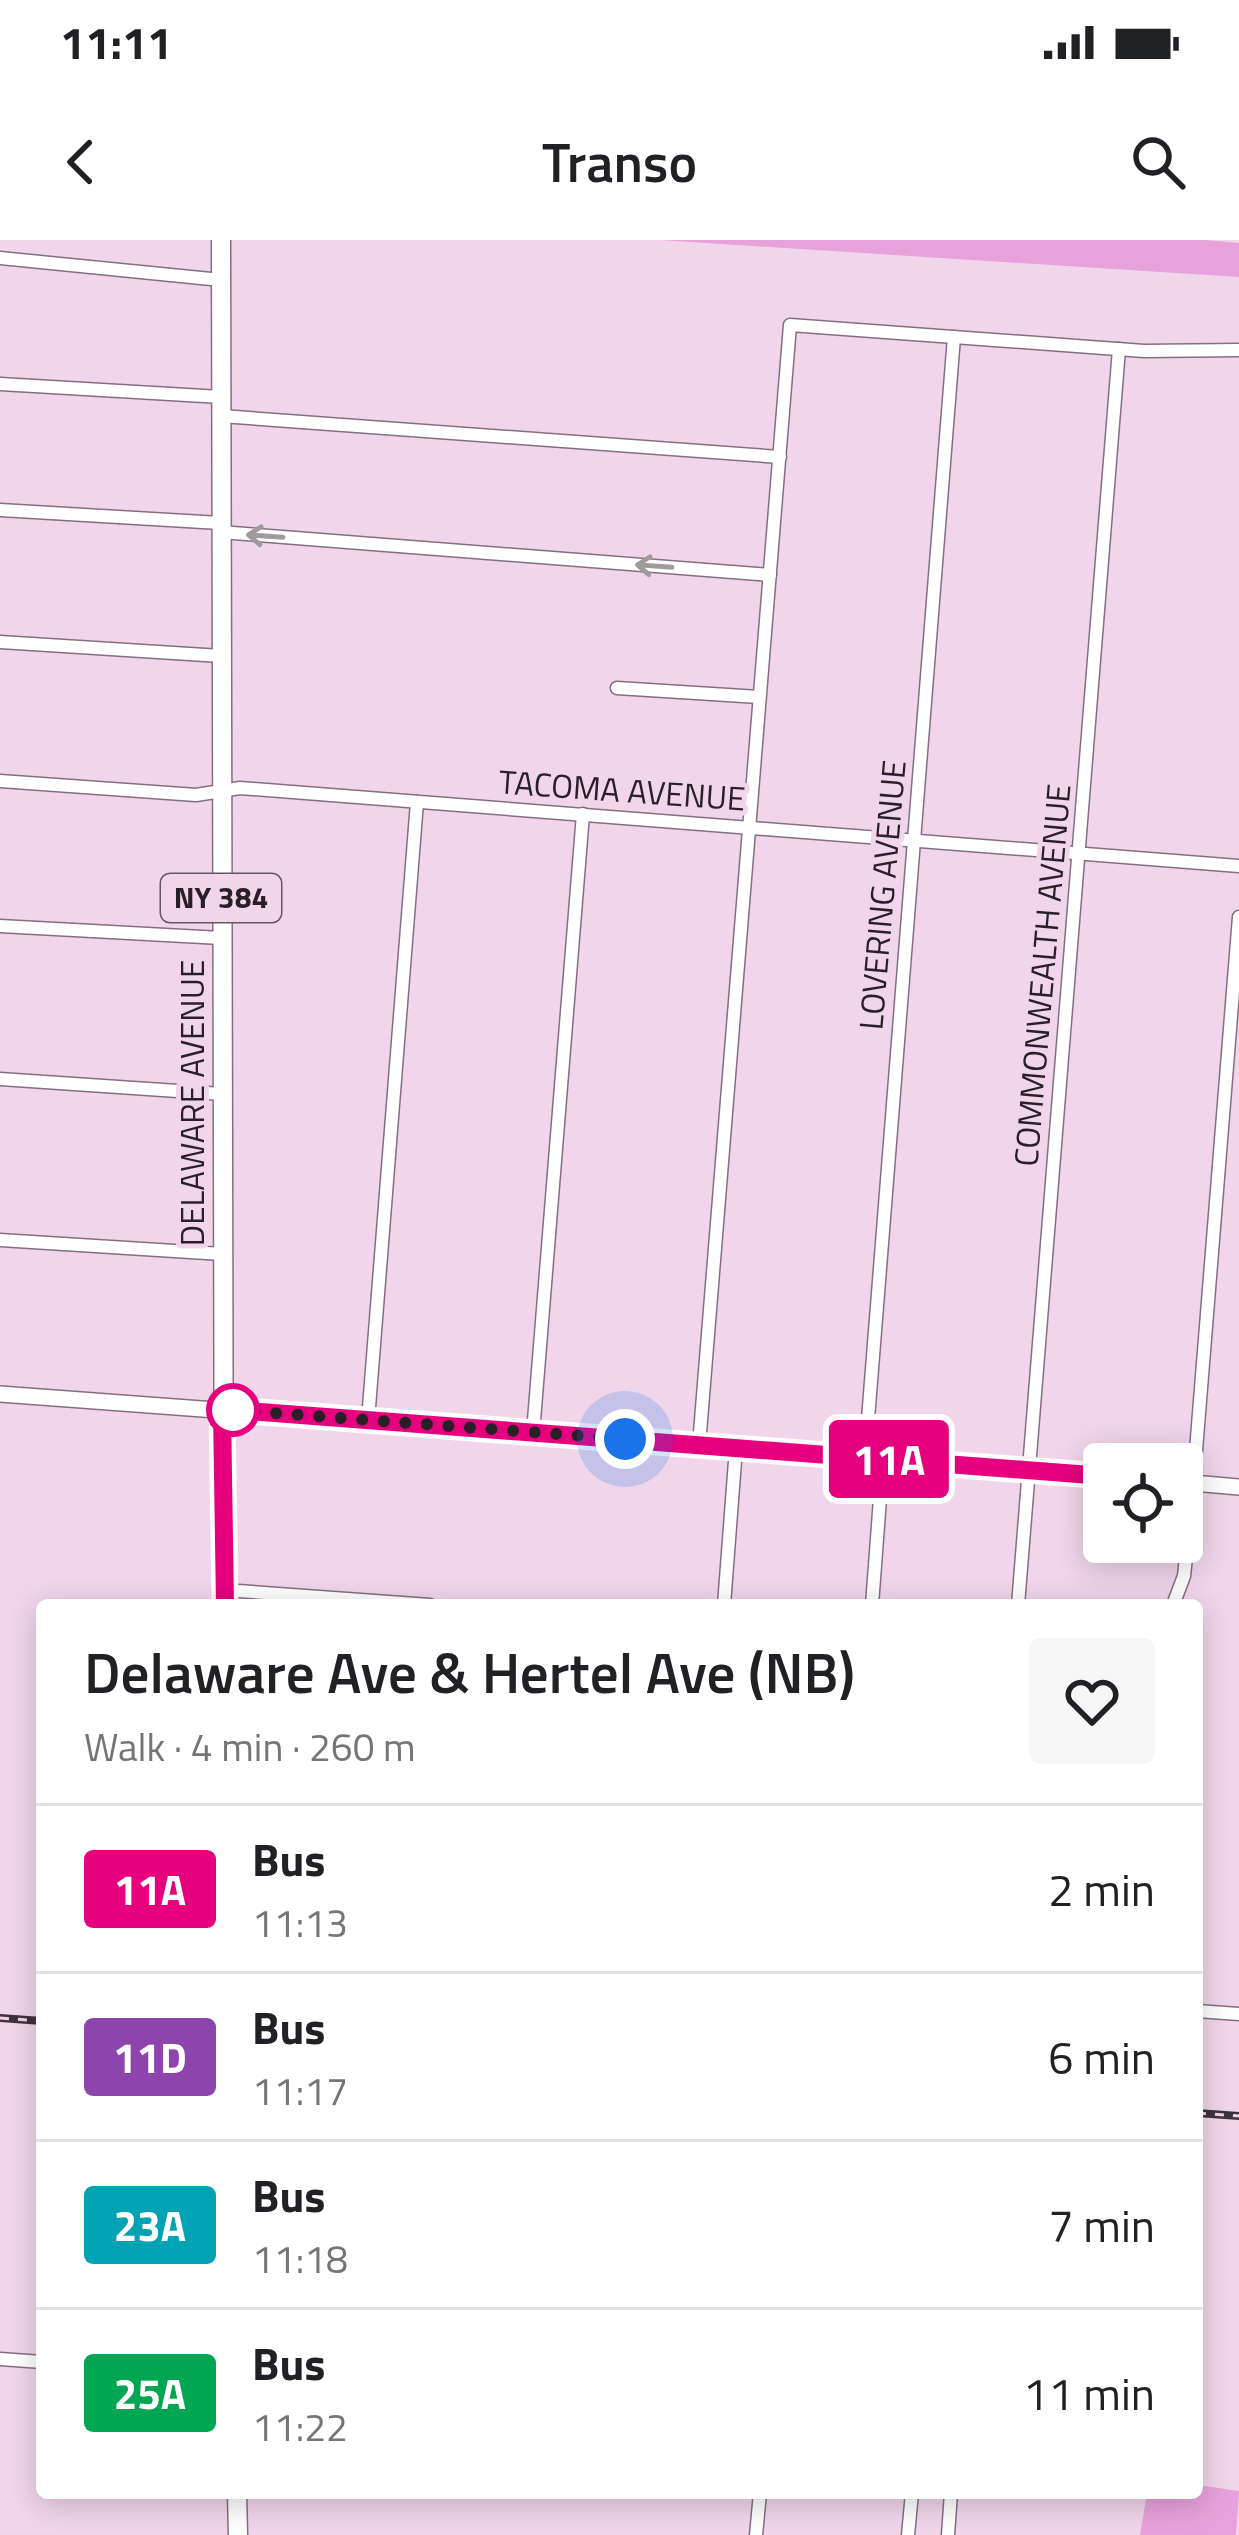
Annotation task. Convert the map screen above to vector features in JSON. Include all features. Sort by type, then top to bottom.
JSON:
[{"type":"main road","name":"DELAWARE AVENUE","points":[[221,240],[224,1598]]},
{"type":"main road","points":[[237,2499],[238,2535]]},
{"type":"street","points":[[0,259],[221,280]]},
{"type":"street","points":[[699,1445],[790,325],[1120,350],[1239,350]]},
{"type":"street","name":"LOVERING AVENUE","points":[[865,1457],[954,337]]},
{"type":"street","name":"COMMONWEALTH AVENUE","points":[[1018,1599],[1120,350]]},
{"type":"street","points":[[0,384],[780,457]]},
{"type":"street","points":[[0,510],[770,574]]},
{"type":"street","points":[[0,643],[220,656]]},
{"type":"street","points":[[617,688],[759,698]]},
{"type":"street","name":"TACOMA AVENUE","points":[[0,782],[196,795],[240,788],[1239,866]]},
{"type":"street","points":[[368,1420],[417,802]]},
{"type":"street","points":[[533,1432],[583,814]]},
{"type":"street","points":[[1192,1443],[1239,917]]},
{"type":"street","points":[[0,926],[221,938]]},
{"type":"street","points":[[0,1079],[222,1094]]},
{"type":"street","points":[[0,1240],[222,1254]]},
{"type":"street","points":[[0,1394],[1083,1474]]},
{"type":"street","points":[[724,1599],[736,1448]]},
{"type":"street","points":[[872,1599],[883,1459]]},
{"type":"street","points":[[1203,1483],[1239,1487]]},
{"type":"street","points":[[1175,1599],[1185,1563]]},
{"type":"street","points":[[1203,2011],[1239,2014]]},
{"type":"street","points":[[0,2359],[36,2362]]},
{"type":"street","points":[[757,2535],[760,2499]]},
{"type":"street","points":[[908,2535],[911,2499]]},
{"type":"street","points":[[948,2535],[951,2499]]},
{"type":"shaded area","points":[[659,240],[1205,240],[1239,243],[1239,277]]},
{"type":"shaded area","points":[[1203,2486],[1239,2491],[1236,2535],[1140,2535],[1146,2499],[1203,2499]]},
{"type":"railway","points":[[0,2018],[36,2021]]},
{"type":"railway","points":[[1203,2113],[1239,2116]]},
{"type":"bus line","name":"11A","points":[[225,1599],[222,1409],[1083,1474]]},
{"type":"route","points":[[233,1410],[625,1439]]}]
